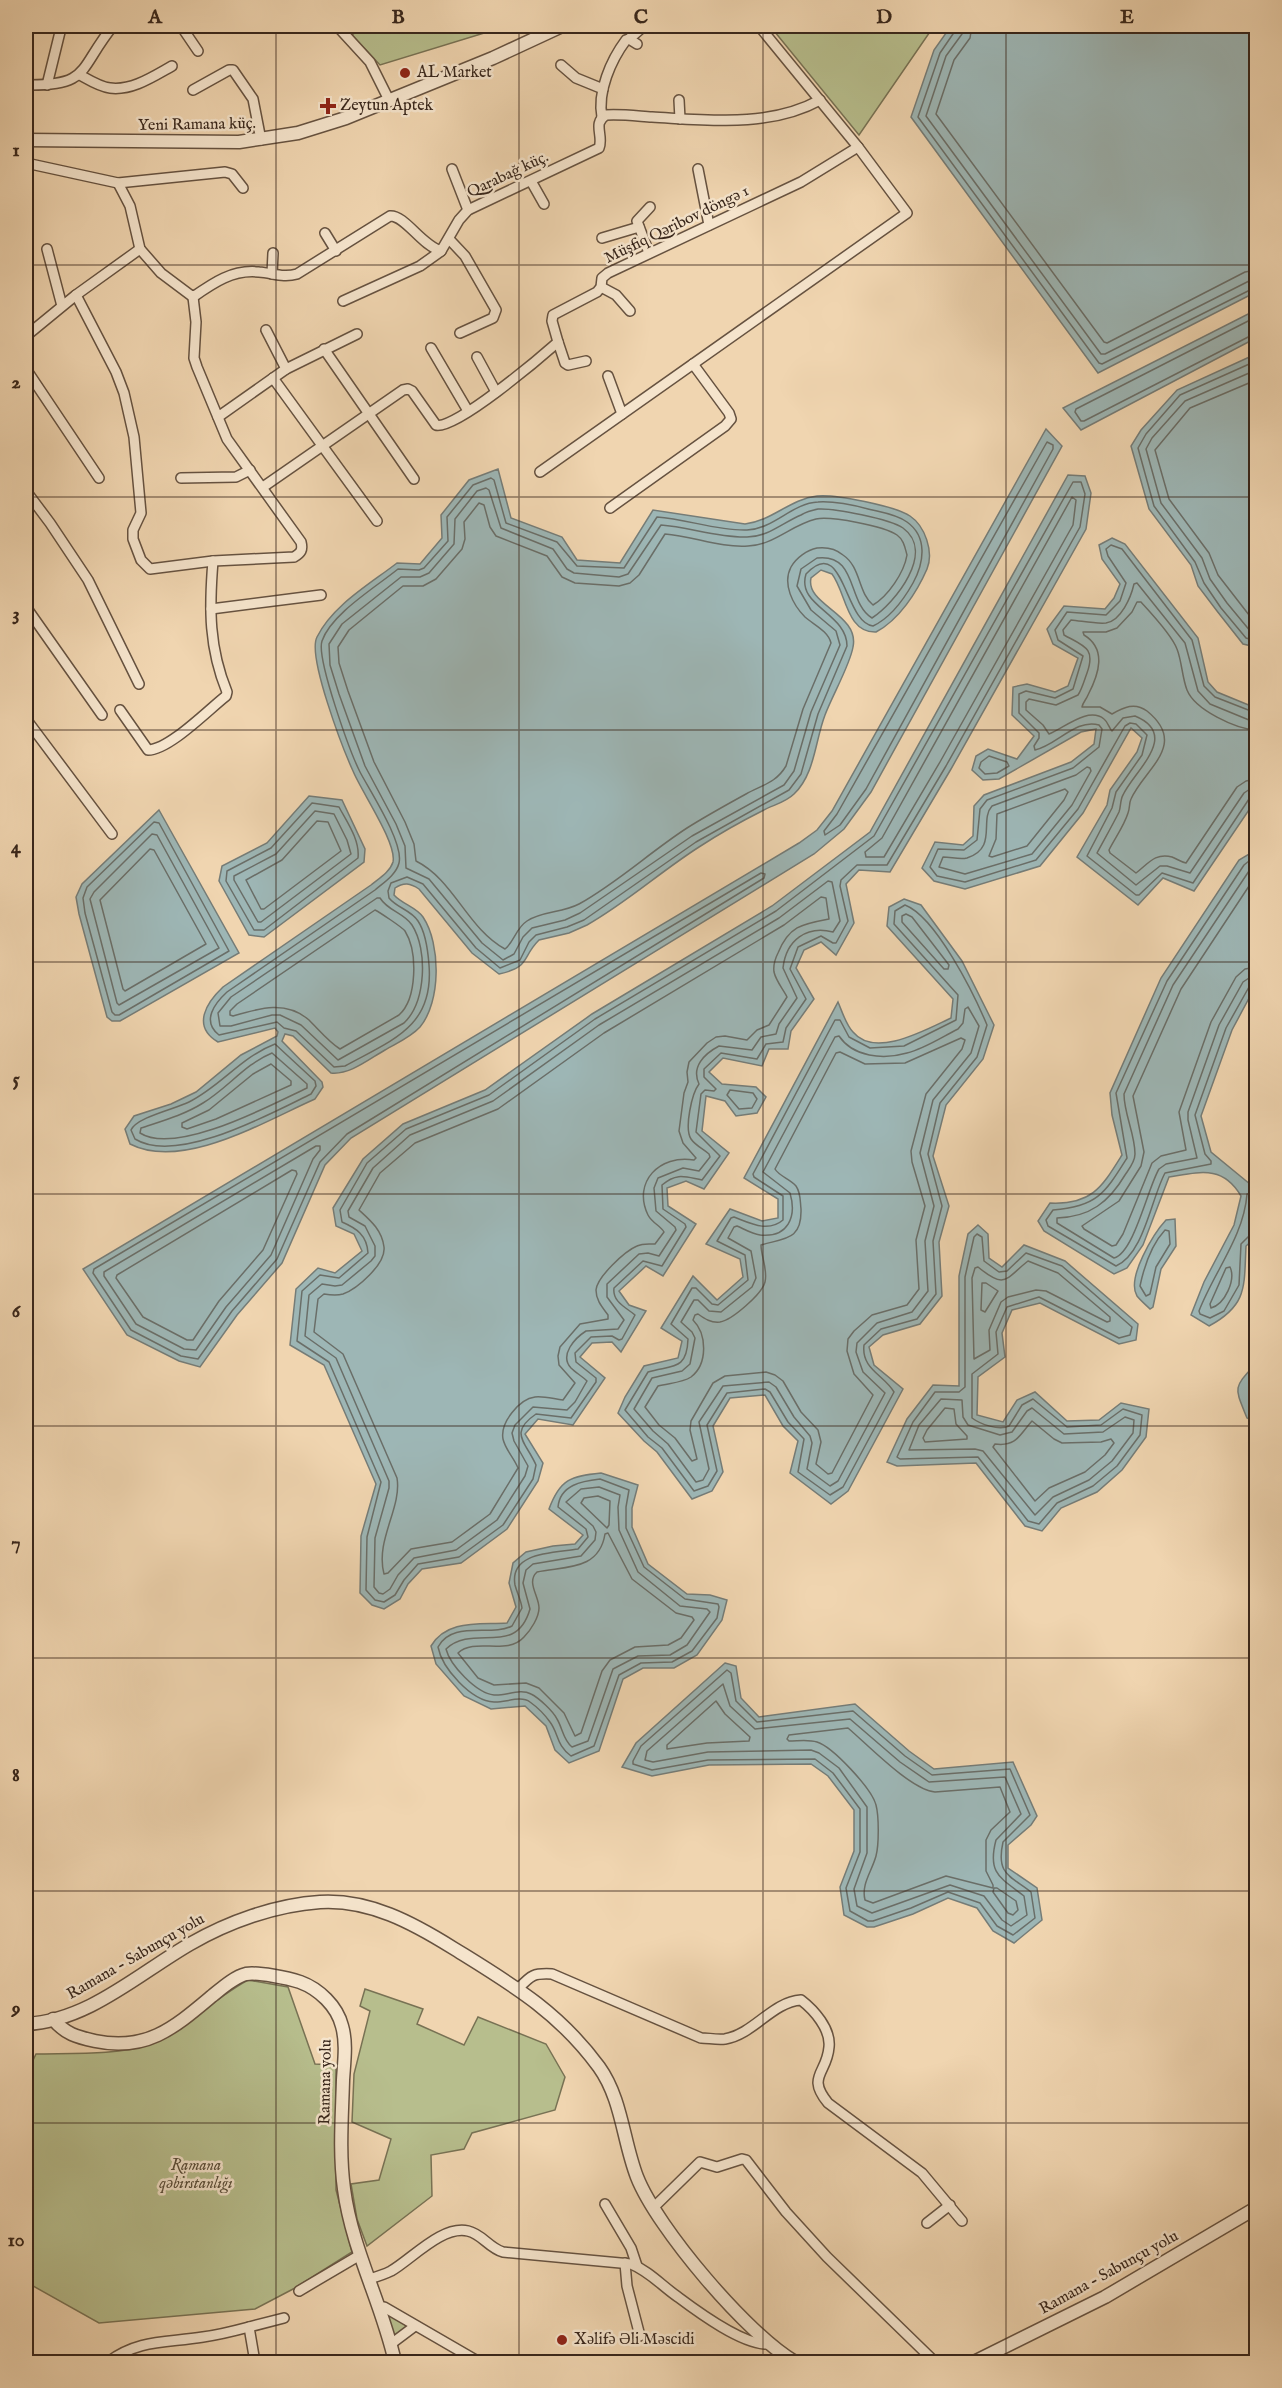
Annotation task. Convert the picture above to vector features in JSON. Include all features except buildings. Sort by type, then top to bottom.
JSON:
[{"type":"street","points":[[47,85],[60,32],[64,26]]},
{"type":"street","points":[[26,85],[47,85],[70,81],[80,75],[94,50],[113,26]]},
{"type":"street","points":[[181,26],[198,51]]},
{"type":"street","points":[[337,26],[370,62],[389,100]]},
{"type":"street","name":"Yeni Ramana küç.","points":[[26,140],[211,143],[261,140],[322,127],[494,58],[562,26]]},
{"type":"street","points":[[644,26],[633,41],[623,45],[608,74],[600,101],[602,117],[611,115],[680,119],[756,119],[785,115],[806,108],[820,100]]},
{"type":"street","points":[[540,472],[907,213],[858,147],[759,26]]},
{"type":"street","points":[[561,64],[576,78],[603,89]]},
{"type":"street","points":[[80,75],[108,88],[121,88],[147,80],[172,66]]},
{"type":"street","points":[[193,90],[228,70],[233,70],[253,99],[261,140]]},
{"type":"street","points":[[679,99],[680,119]]},
{"type":"street","name":"Qarabağ küç.","points":[[441,251],[459,220],[468,210],[599,148],[601,142],[598,124],[602,117]]},
{"type":"street","name":"Müşfiq Qəribov döngə 1","points":[[558,342],[552,321],[553,315],[597,292],[601,287],[602,278],[608,273],[801,182],[858,147]]},
{"type":"street","points":[[26,163],[118,183],[225,172],[232,174],[243,189]]},
{"type":"street","points":[[452,169],[468,210]]},
{"type":"street","points":[[698,169],[709,225]]},
{"type":"street","points":[[531,181],[544,204]]},
{"type":"street","points":[[76,295],[116,372],[124,393],[134,436],[138,470],[141,513],[133,530],[133,538],[141,560],[150,569],[213,561],[294,557],[300,554],[301,542],[228,439],[218,417],[194,358],[196,322],[193,297],[161,273],[140,249],[130,206],[118,183]]},
{"type":"street","points":[[649,253],[637,221],[650,207]]},
{"type":"street","points":[[193,297],[226,276],[252,271],[288,277],[297,274],[390,216],[396,216],[420,240],[441,251],[420,266],[343,301]]},
{"type":"street","points":[[602,238],[639,227]]},
{"type":"street","points":[[325,233],[336,251]]},
{"type":"street","points":[[449,239],[465,256],[496,310],[493,318],[460,333]]},
{"type":"street","points":[[47,249],[62,306]]},
{"type":"street","points":[[27,332],[140,249]]},
{"type":"street","points":[[272,274],[273,253]]},
{"type":"street","points":[[601,287],[616,296],[630,311]]},
{"type":"street","points":[[266,330],[286,369]]},
{"type":"street","points":[[218,417],[286,369],[357,334]]},
{"type":"street","points":[[263,488],[367,414],[408,389],[412,391],[439,427],[496,392],[558,342],[568,366],[586,362]]},
{"type":"street","points":[[431,348],[468,411]]},
{"type":"street","points":[[324,349],[414,479]]},
{"type":"street","points":[[477,357],[496,392]]},
{"type":"street","points":[[610,508],[725,426],[731,419],[693,364]]},
{"type":"street","points":[[26,369],[99,478]]},
{"type":"street","points":[[608,376],[622,414]]},
{"type":"street","points":[[273,378],[377,521]]},
{"type":"street","points":[[181,478],[236,477],[250,470]]},
{"type":"street","points":[[26,491],[88,580],[139,684]]},
{"type":"street","points":[[120,710],[143,744],[148,750],[152,750],[168,742],[226,696],[227,692],[214,653],[211,609],[213,561]]},
{"type":"street","points":[[211,609],[321,595]]},
{"type":"street","points":[[26,607],[102,715]]},
{"type":"street","points":[[26,719],[112,834]]},
{"type":"street","name":"Ramana - Sabunçu yolu","points":[[26,2024],[53,2019],[104,1998],[189,1944],[230,1924],[320,1902],[356,1904],[399,1918],[519,1988],[559,2021],[600,2069],[616,2103],[638,2180],[653,2208],[709,2280],[770,2344],[795,2362]]},
{"type":"street","name":"Ramana yolu","points":[[53,2019],[64,2032],[72,2036],[119,2044],[137,2043],[165,2032],[244,1975],[255,1973],[300,1982],[323,1997],[338,2013],[345,2037],[342,2170],[348,2213],[391,2344],[391,2361]]},
{"type":"street","points":[[519,1988],[530,1976],[541,1973],[552,1974],[701,2038],[725,2039],[747,2030],[789,2001],[801,2000],[811,2008],[826,2030],[830,2047],[818,2080],[819,2092],[828,2103],[922,2173],[962,2221]]},
{"type":"street","points":[[653,2208],[700,2162],[717,2167],[742,2159],[746,2160],[786,2212],[819,2249],[935,2362]]},
{"type":"street","points":[[605,2204],[631,2248],[637,2266]]},
{"type":"street","points":[[927,2223],[950,2205]]},
{"type":"street","name":"Ramana - Sabunçu yolu","points":[[974,2362],[1104,2297],[1257,2208]]},
{"type":"street","points":[[369,2279],[392,2270],[448,2232],[460,2230],[477,2234],[493,2249],[503,2252],[626,2263],[637,2266],[678,2297],[721,2325],[748,2340],[770,2344]]},
{"type":"street","points":[[299,2291],[360,2255]]},
{"type":"street","points":[[626,2263],[627,2286],[640,2336]]},
{"type":"street","points":[[378,2307],[384,2307],[479,2362]]},
{"type":"street","points":[[108,2362],[126,2350],[151,2342],[201,2337],[284,2318]]},
{"type":"street","points":[[391,2344],[415,2326]]},
{"type":"street","points":[[249,2327],[255,2362]]},
{"type":"green space","points":[[364,26],[507,26],[380,65],[352,35]]},
{"type":"green space","points":[[770,26],[934,26],[859,135]]},
{"type":"green space","name":"Ramana qəbirstanlığı","points":[[248,1980],[288,1987],[315,2064],[336,2065],[336,2190],[352,2252],[295,2288],[255,2309],[99,2323],[26,2282],[26,2075],[36,2054],[108,2052],[147,2045],[186,2023]]},
{"type":"green space","points":[[365,1989],[423,2009],[417,2024],[464,2045],[478,2017],[546,2044],[565,2077],[555,2110],[472,2133],[464,2149],[431,2155],[432,2196],[367,2246],[357,2219],[351,2184],[379,2180],[391,2139],[352,2122],[354,2074],[370,2011],[360,2006]]},
{"type":"green space","points":[[389,2313],[408,2327],[393,2338],[386,2316]]},
{"type":"water","points":[[951,26],[1256,26],[1256,292],[1098,373],[911,117],[934,50]]},
{"type":"water","points":[[1256,310],[1256,338],[1081,430],[1063,408]]},
{"type":"water","points":[[1256,354],[1256,647],[1243,644],[1217,611],[1198,586],[1191,565],[1149,509],[1131,446],[1141,430],[1177,390]]},
{"type":"water","points":[[1046,429],[1062,446],[871,792],[844,829],[814,854],[351,1138],[325,1165],[282,1263],[237,1315],[200,1367],[179,1361],[127,1335],[83,1269],[799,843],[817,830],[832,811]]},
{"type":"water","points":[[498,469],[511,518],[562,537],[577,560],[620,563],[653,510],[745,524],[764,519],[798,501],[826,496],[879,505],[910,516],[920,526],[927,540],[929,562],[913,596],[900,613],[876,632],[866,631],[858,626],[832,574],[821,570],[811,578],[811,587],[816,596],[849,626],[853,636],[853,647],[825,715],[806,777],[790,797],[707,842],[587,925],[569,933],[539,940],[521,965],[499,974],[472,953],[419,889],[407,884],[398,886],[395,888],[394,895],[417,911],[429,928],[435,957],[436,973],[432,1003],[427,1016],[416,1031],[359,1066],[338,1073],[331,1073],[293,1036],[285,1034],[282,1041],[322,1082],[323,1087],[315,1099],[224,1140],[199,1147],[174,1151],[151,1151],[130,1144],[125,1129],[134,1116],[171,1104],[196,1092],[241,1055],[277,1036],[278,1032],[275,1028],[218,1042],[210,1036],[203,1022],[207,1007],[217,993],[371,885],[391,866],[393,853],[390,843],[353,771],[321,682],[315,647],[317,637],[324,625],[342,605],[397,563],[420,564],[442,538],[441,515],[469,480]]},
{"type":"water","points":[[1068,475],[1085,476],[1091,493],[1086,529],[951,769],[890,872],[859,870],[846,884],[854,923],[836,955],[821,942],[804,950],[796,968],[814,999],[791,1031],[788,1049],[769,1049],[762,1066],[723,1058],[709,1072],[722,1084],[756,1087],[766,1097],[757,1113],[736,1116],[725,1101],[706,1096],[702,1131],[729,1153],[704,1189],[686,1181],[667,1188],[668,1206],[696,1224],[663,1276],[646,1266],[619,1291],[629,1305],[646,1311],[621,1352],[612,1342],[592,1343],[580,1357],[605,1378],[573,1425],[538,1419],[525,1434],[543,1463],[538,1481],[507,1529],[461,1563],[422,1569],[408,1584],[400,1599],[384,1609],[372,1605],[360,1593],[361,1536],[376,1484],[324,1365],[290,1345],[296,1289],[318,1268],[335,1273],[362,1251],[354,1234],[336,1226],[333,1208],[363,1159],[403,1124],[485,1090],[592,1014],[772,906],[870,832]]},
{"type":"water","points":[[1112,538],[1125,544],[1198,638],[1208,682],[1217,692],[1256,708],[1256,792],[1253,804],[1194,891],[1163,878],[1138,905],[1077,857],[1107,805],[1110,790],[1137,752],[1142,738],[1131,728],[1083,813],[1040,866],[965,889],[934,881],[922,868],[935,842],[963,845],[973,836],[974,806],[984,795],[1071,762],[1094,744],[1096,729],[1081,732],[999,779],[983,780],[972,770],[976,756],[988,749],[1017,759],[1034,736],[1012,715],[1013,687],[1027,684],[1055,692],[1068,686],[1078,658],[1053,644],[1047,629],[1064,606],[1105,609],[1114,598],[1120,584],[1102,559],[1099,545]]},
{"type":"water","points":[[309,796],[342,800],[365,849],[364,862],[264,937],[249,935],[219,881],[222,866],[267,843]]},
{"type":"water","points":[[159,810],[239,953],[120,1021],[112,1021],[107,1017],[76,897],[82,884]]},
{"type":"water","points":[[1249,854],[1256,857],[1256,985],[1232,1030],[1201,1116],[1211,1152],[1256,1189],[1256,1237],[1246,1246],[1244,1283],[1237,1302],[1222,1318],[1209,1326],[1191,1315],[1204,1282],[1234,1225],[1241,1196],[1227,1179],[1210,1173],[1169,1177],[1143,1245],[1127,1268],[1114,1274],[1044,1231],[1038,1221],[1050,1203],[1076,1201],[1094,1192],[1102,1185],[1122,1155],[1112,1115],[1110,1093],[1161,978],[1239,860]]},
{"type":"water","points":[[904,899],[921,905],[962,961],[994,1025],[983,1059],[946,1105],[933,1156],[949,1206],[939,1242],[942,1296],[920,1324],[883,1335],[869,1347],[874,1365],[903,1389],[848,1491],[831,1504],[790,1473],[798,1441],[783,1426],[765,1395],[730,1398],[713,1426],[723,1472],[712,1491],[692,1499],[657,1452],[618,1413],[644,1366],[678,1358],[682,1341],[661,1328],[693,1276],[717,1300],[743,1277],[740,1259],[706,1244],[730,1209],[762,1221],[778,1218],[778,1199],[744,1178],[838,1002],[853,1032],[863,1040],[874,1043],[901,1039],[951,1018],[953,999],[887,926],[889,907]]},
{"type":"water","points":[[1175,1219],[1176,1246],[1161,1269],[1153,1307],[1150,1309],[1137,1296],[1135,1278],[1138,1267],[1161,1226],[1166,1220]]},
{"type":"water","points":[[978,1225],[988,1234],[989,1258],[1002,1267],[1024,1245],[1065,1261],[1138,1324],[1136,1340],[1119,1344],[1040,1303],[1012,1310],[1002,1333],[1005,1357],[978,1377],[977,1415],[1003,1422],[1017,1400],[1035,1392],[1067,1421],[1099,1420],[1121,1403],[1149,1409],[1146,1437],[1122,1470],[1097,1492],[1061,1508],[1042,1531],[1025,1526],[976,1463],[897,1466],[887,1462],[907,1419],[933,1385],[959,1386],[959,1276],[968,1234]]},
{"type":"water","points":[[1256,1363],[1256,1422],[1247,1418],[1238,1388]]},
{"type":"water","points":[[601,1473],[638,1485],[632,1508],[632,1527],[648,1564],[687,1594],[710,1595],[727,1600],[722,1620],[697,1655],[674,1668],[643,1668],[623,1679],[599,1751],[569,1763],[555,1750],[546,1726],[525,1706],[491,1709],[464,1696],[436,1664],[431,1646],[438,1637],[455,1627],[507,1623],[516,1607],[509,1583],[513,1563],[526,1552],[575,1544],[583,1535],[549,1509],[558,1491],[562,1485],[574,1478]]},
{"type":"water","points":[[725,1663],[736,1666],[741,1698],[759,1717],[855,1704],[909,1751],[934,1769],[1013,1762],[1037,1816],[1031,1825],[1008,1845],[1008,1868],[1037,1888],[1042,1920],[1014,1943],[993,1931],[977,1908],[948,1898],[913,1914],[874,1927],[867,1927],[844,1915],[840,1887],[854,1851],[854,1810],[828,1776],[811,1764],[709,1765],[652,1776],[622,1767],[636,1743]]},
{"type":"place","name":"AL Market","points":[[405,73]]},
{"type":"place","name":"Zeytun Aptek","points":[[328,106]]},
{"type":"place","name":"Xəlifə Əli Məscidi","points":[[562,2340]]}]
